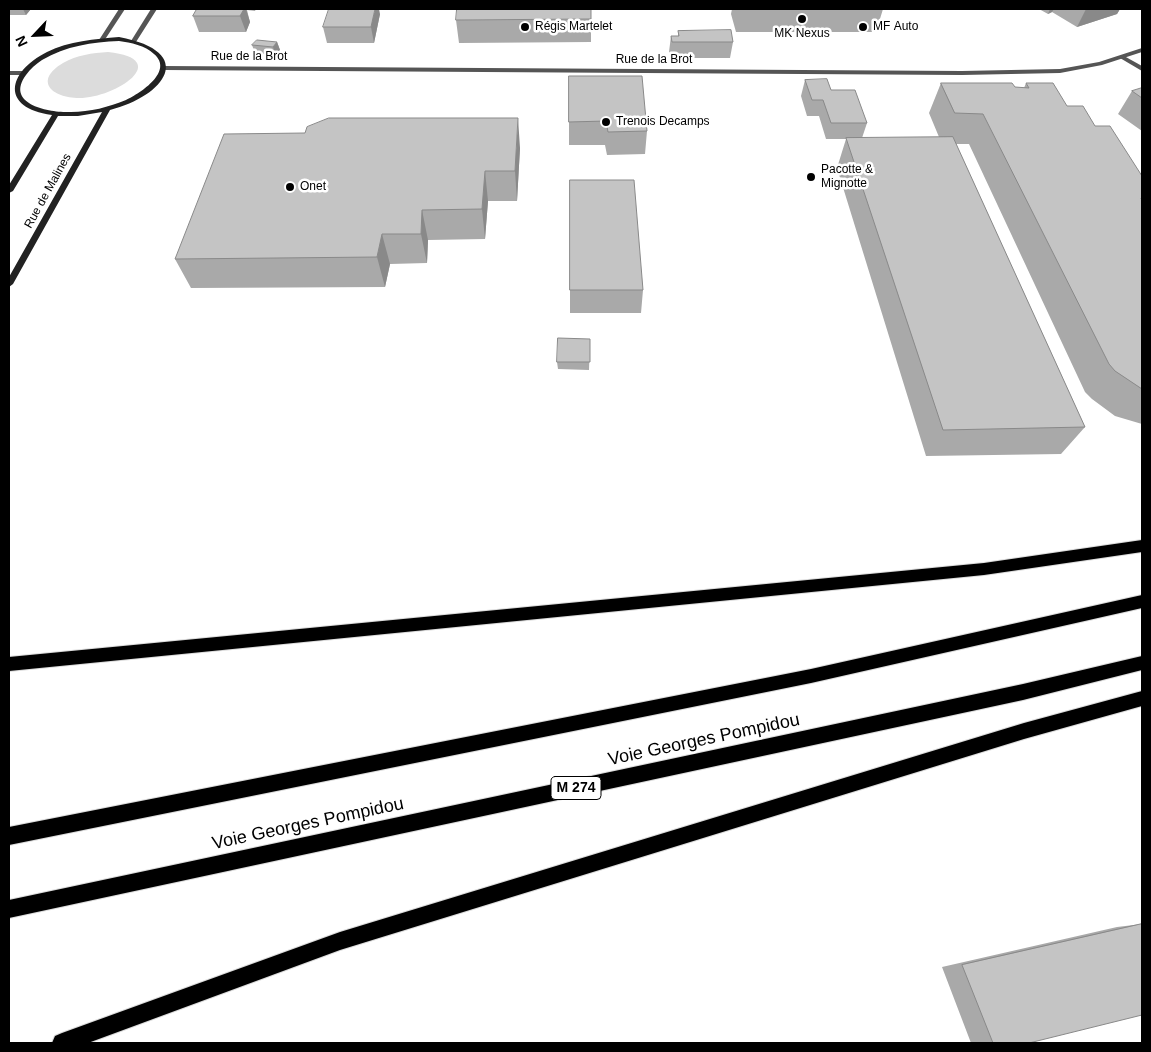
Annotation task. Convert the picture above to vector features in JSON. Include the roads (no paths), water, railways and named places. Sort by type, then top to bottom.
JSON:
[{"type":"highway","points":[[9,664],[984,569],[1142,546]]},
{"type":"highway","points":[[9,836],[812,676],[1142,601]]},
{"type":"highway","name":"Voie Georges Pompidou","points":[[9,909],[1023,692],[1142,663]]},
{"type":"highway","points":[[62,1043],[340,941],[1024,731],[1142,698]]},
{"type":"main road","points":[[102,40],[134,41],[148,45],[158,51],[163,58],[164,68],[160,77],[146,91],[124,103],[107,109],[81,114],[56,114],[38,110],[25,104],[18,94],[17,84],[23,73],[36,61],[56,51],[78,43],[102,40]]},
{"type":"main road","name":"Rue de Malines","points":[[9,284],[107,109]]},
{"type":"main road","points":[[9,191],[56,114]]},
{"type":"street","points":[[102,40],[122,9]]},
{"type":"street","points":[[134,41],[154,9]]},
{"type":"street","name":"Rue de la Brot","points":[[164,68],[962,73],[1060,71],[1081,68],[1142,50]]},
{"type":"street","points":[[1122,57],[1142,69]]},
{"type":"street","points":[[9,73],[23,73]]},
{"type":"place","name":"MK Nexus","points":[[802,19]]},
{"type":"place","name":"Régis Martelet","points":[[525,27]]},
{"type":"place","name":"MF Auto","points":[[863,27]]},
{"type":"place","name":"Trenois Decamps","points":[[606,122]]},
{"type":"place","name":"Pacotte & Mignotte","points":[[811,177]]},
{"type":"place","name":"Onet","points":[[290,187]]}]
